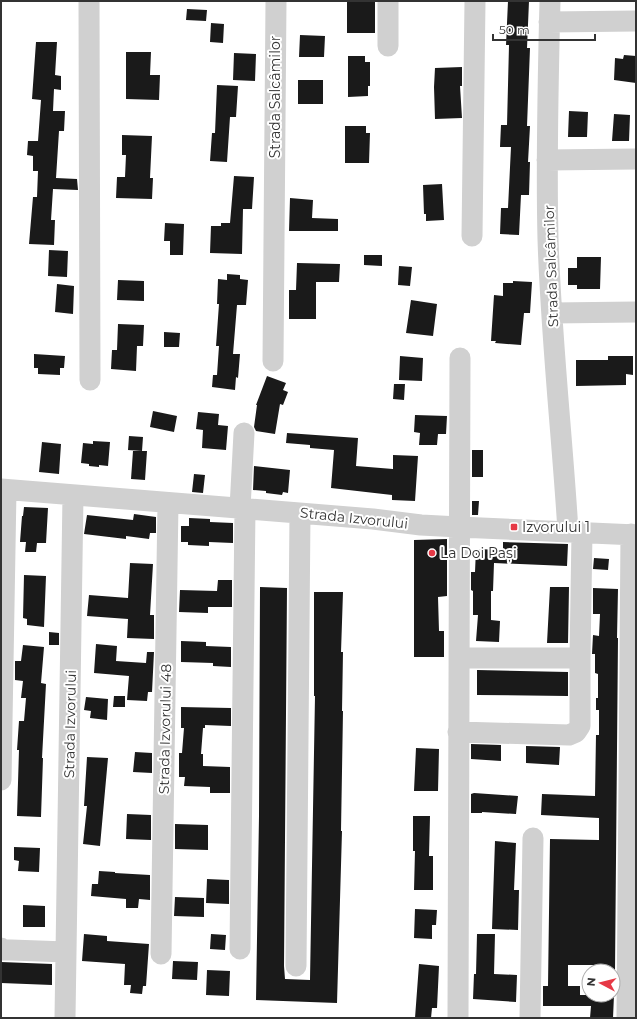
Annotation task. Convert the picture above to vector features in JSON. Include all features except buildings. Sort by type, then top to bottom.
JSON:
[{"type":"street","points":[[89,1],[90,380]]},
{"type":"street","name":"Strada Salcâmilor","points":[[273,361],[276,1]]},
{"type":"street","points":[[388,1],[388,46]]},
{"type":"street","points":[[472,236],[475,1]]},
{"type":"street","name":"Strada Salcâmilor","points":[[458,732],[569,735],[576,732],[580,726],[580,658],[575,532],[552,313],[548,240],[547,160],[550,1]]},
{"type":"street","points":[[549,22],[636,20]]},
{"type":"street","points":[[547,160],[636,159]]},
{"type":"street","points":[[552,313],[636,312]]},
{"type":"street","points":[[458,1018],[460,358]]},
{"type":"street","points":[[240,949],[242,508],[244,433]]},
{"type":"street","name":"Strada Izvorului","points":[[1,780],[4,489],[374,519],[421,525],[633,534]]},
{"type":"street","name":"Strada Izvorului","points":[[65,1018],[73,495]]},
{"type":"street","name":"Strada Izvorului 48","points":[[161,954],[168,503]]},
{"type":"street","points":[[296,966],[300,513]]},
{"type":"street","points":[[627,1018],[633,534]]},
{"type":"street","points":[[459,658],[580,658]]},
{"type":"street","points":[[530,1018],[533,838]]},
{"type":"street","points":[[1,948],[3,950],[66,952]]},
{"type":"place","name":"Izvorului 1","points":[[514,527]]},
{"type":"place","name":"La Doi Pași","points":[[432,553]]}]
